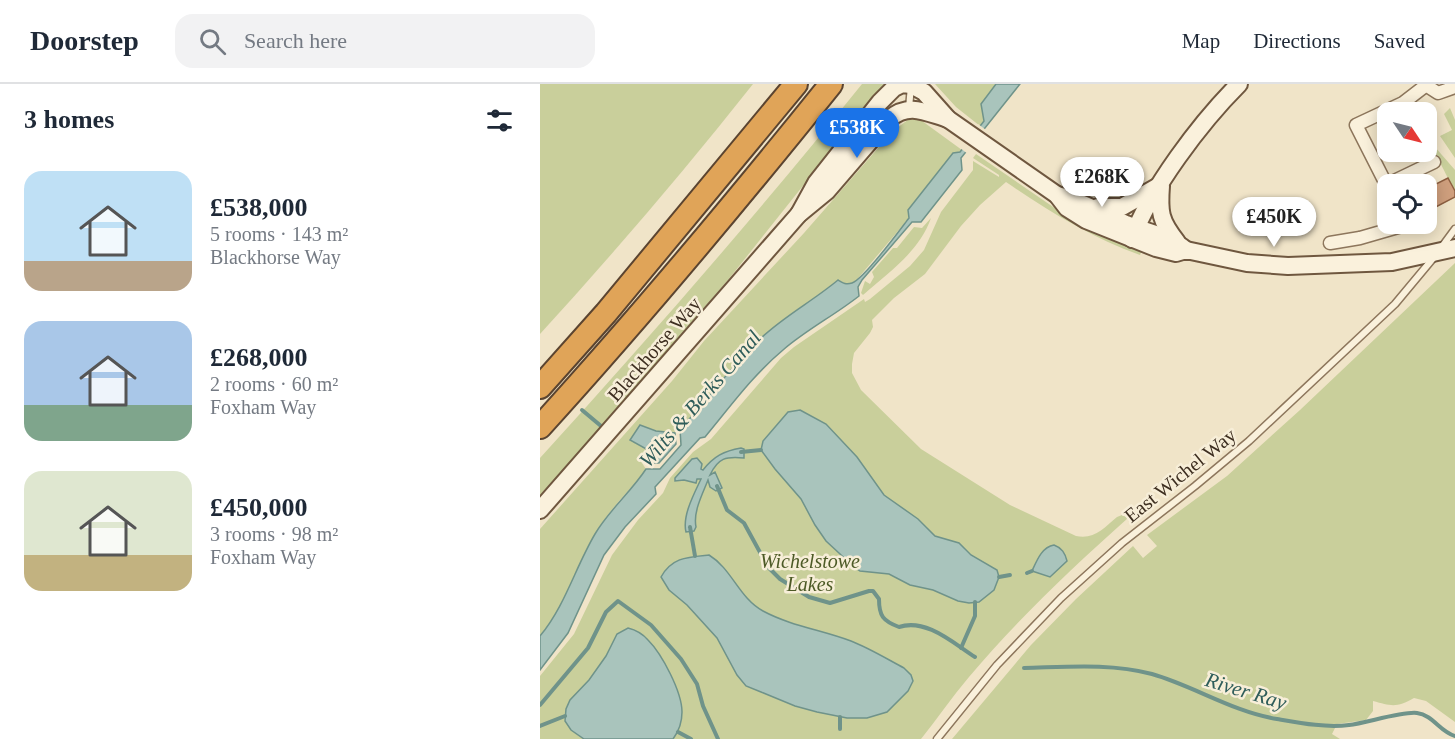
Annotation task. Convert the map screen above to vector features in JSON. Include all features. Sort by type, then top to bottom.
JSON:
[{"type":"highway","points":[[540,387],[606,313],[796,84]]},
{"type":"highway","points":[[540,427],[626,332],[831,84]]},
{"type":"main road","name":"Blackhorse Way","points":[[799,214],[816,183],[880,102],[894,88],[902,84],[912,85]]},
{"type":"main road","points":[[1134,234],[1145,209],[1198,130],[1239,84]]},
{"type":"main road","points":[[912,85],[924,92],[948,119],[1057,195],[1067,208],[1081,216],[1134,234]]},
{"type":"main road","points":[[902,111],[948,119]]},
{"type":"main road","name":"Blackhorse Way","points":[[540,510],[799,214],[827,191],[870,139],[902,111]]},
{"type":"main road","points":[[1088,206],[1122,207],[1161,185]]},
{"type":"main road","points":[[1161,185],[1161,218],[1168,231],[1182,247],[1227,260],[1264,265],[1303,266],[1392,262],[1450,241]]},
{"type":"main road","points":[[1057,195],[1077,200],[1167,251],[1176,253],[1182,247]]},
{"type":"street","points":[[1380,174],[1356,125],[1403,103],[1424,85],[1438,93],[1455,87]]},
{"type":"street","points":[[1411,174],[1434,162]]},
{"type":"street","points":[[1330,243],[1377,234]]},
{"type":"lane","points":[[902,111],[912,85]]},
{"type":"lane","name":"East Wichel Way","points":[[937,739],[990,673],[1061,598],[1122,543],[1250,441],[1395,304],[1450,241]]},
{"type":"green space","points":[[540,84],[753,84],[649,211],[540,334]]},
{"type":"green space","points":[[862,84],[884,84],[728,280],[540,495],[540,458],[704,273]]},
{"type":"green space","points":[[935,84],[996,84],[981,104],[984,121],[980,126],[956,107]]},
{"type":"green space","points":[[1450,108],[1455,120],[1455,158],[1440,136],[1452,130],[1444,114]]},
{"type":"green space","points":[[918,118],[962,150],[953,153],[908,210],[909,218],[854,283],[847,284],[838,280],[771,330],[744,355],[694,415],[675,430],[675,433],[656,431],[640,425],[630,440],[650,451],[654,463],[642,463],[646,469],[643,474],[601,525],[557,612],[540,636],[540,529],[672,381],[704,341],[804,233],[893,131],[909,119]]},
{"type":"green space","points":[[1437,149],[1455,170],[1455,192],[1437,157]]},
{"type":"green space","name":"Wichelstowe Lakes","points":[[976,154],[1062,213],[1142,250],[1140,255],[1071,223],[1006,182],[961,226],[925,274],[894,298],[872,320],[873,327],[870,333],[854,353],[852,373],[861,390],[921,449],[1010,505],[1082,537],[1093,535],[1117,517],[1122,515],[1128,518],[1006,635],[921,739],[540,739],[540,676],[574,634],[612,555],[638,520],[663,493],[670,478],[693,452],[711,439],[781,358],[864,299],[865,302],[870,299],[910,266],[924,250],[941,212],[973,170],[973,161],[999,177],[973,158]]},
{"type":"green space","points":[[931,218],[926,230],[911,251],[863,295],[861,293],[865,281],[870,284],[874,277],[872,272],[893,248],[897,248],[914,227],[922,228]]},
{"type":"green space","points":[[1455,263],[1455,722],[1426,701],[1414,698],[1394,705],[1373,701],[1373,711],[1366,720],[1337,724],[1332,734],[1340,739],[952,739],[1031,645],[1076,599],[1133,546],[1143,558],[1157,546],[1147,535],[1227,476]]},
{"type":"water","points":[[996,84],[1020,84],[961,158],[962,170],[921,222],[912,222],[862,280],[858,287],[859,296],[801,336],[772,360],[705,437],[700,438],[655,487],[656,494],[625,527],[604,555],[568,633],[540,670],[540,636],[563,600],[588,547],[607,517],[646,469],[660,469],[681,445],[680,429],[760,339],[838,280],[848,284],[852,283],[873,264],[909,218],[908,210],[953,153],[960,152],[984,121],[981,104]]},
{"type":"water","points":[[800,410],[826,424],[857,457],[884,495],[918,519],[935,536],[959,543],[971,555],[997,570],[999,577],[994,590],[979,602],[958,601],[933,590],[910,585],[889,574],[860,571],[826,541],[801,499],[761,450],[763,441],[788,412]]},
{"type":"water","points":[[640,425],[656,431],[675,433],[676,444],[659,463],[654,463],[650,451],[630,440]]},
{"type":"water","points":[[744,449],[744,458],[723,459],[713,469],[710,475],[715,472],[722,488],[716,491],[710,487],[708,480],[697,509],[696,527],[694,531],[686,532],[687,512],[701,479],[697,479],[696,483],[684,480],[675,481],[675,478],[692,459],[697,458],[703,470],[720,455]]},
{"type":"water","points":[[1054,545],[1063,551],[1067,561],[1050,577],[1032,571],[1043,551]]},
{"type":"water","points":[[709,555],[724,568],[748,599],[763,611],[851,641],[904,668],[913,681],[908,691],[887,712],[867,718],[847,718],[795,706],[746,686],[737,675],[717,638],[687,605],[669,590],[661,577],[670,565],[681,559]]},
{"type":"water","points":[[628,628],[641,634],[653,646],[675,684],[682,712],[680,726],[673,739],[584,739],[571,730],[565,721],[566,709],[570,700],[589,680],[606,656],[617,634]]},
{"type":"pier","points":[[978,124],[986,130],[968,154],[960,148]]},
{"type":"building","points":[[1448,178],[1455,191],[1455,197],[1437,206],[1437,184]]},
{"type":"waterway","name":"River Ray","points":[[582,410],[601,426]]},
{"type":"waterway","points":[[741,452],[761,450]]},
{"type":"waterway","name":"River Ray","points":[[717,486],[727,510],[744,523],[768,567],[780,579],[809,597],[830,603],[873,591],[879,599],[881,614],[889,622],[899,627],[919,626],[939,633],[975,657]]},
{"type":"waterway","points":[[690,527],[695,556]]},
{"type":"waterway","points":[[1027,573],[1032,571]]},
{"type":"waterway","points":[[999,577],[1010,575]]},
{"type":"waterway","points":[[540,705],[588,648],[606,612],[618,601],[651,625],[681,659],[697,684],[703,706],[718,739]]},
{"type":"waterway","points":[[961,648],[975,616],[975,602]]},
{"type":"waterway","name":"River Ray","points":[[1024,668],[1088,666],[1120,668],[1152,674],[1245,711],[1313,725],[1349,725],[1417,713],[1428,717],[1455,736]]},
{"type":"waterway","points":[[540,726],[565,716]]},
{"type":"waterway","points":[[840,717],[840,729]]},
{"type":"waterway","points":[[678,732],[691,739]]},
{"type":"water label","name":"Wilts & Berks Canal","points":[[700,399]]}]
